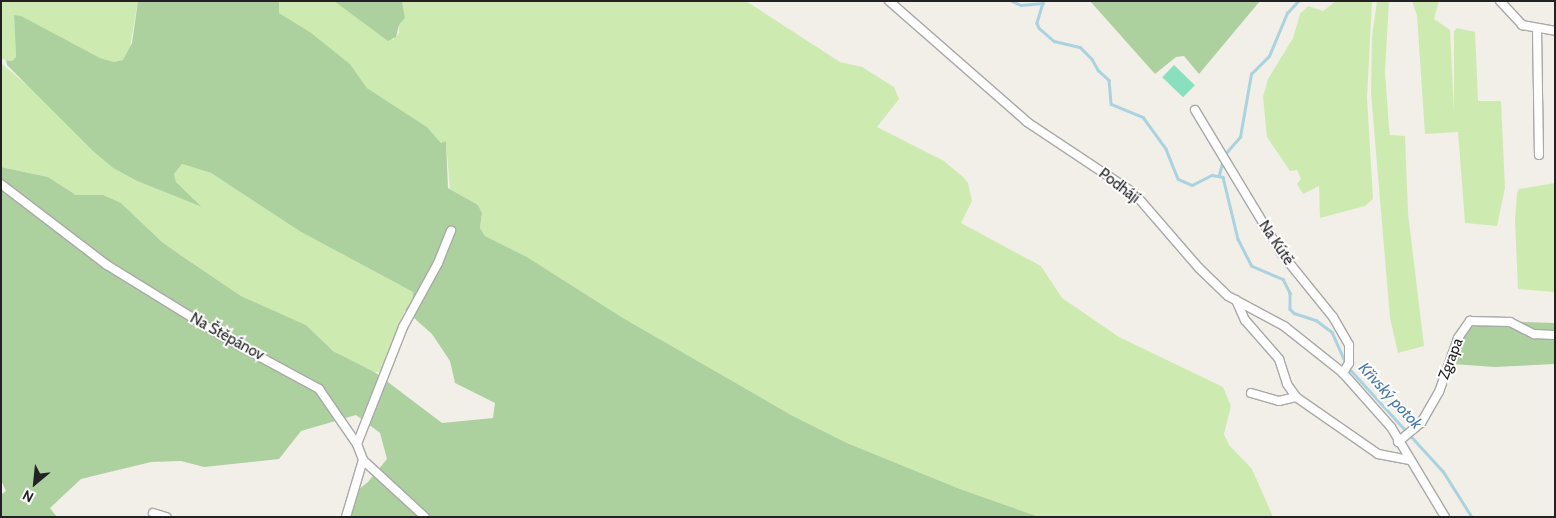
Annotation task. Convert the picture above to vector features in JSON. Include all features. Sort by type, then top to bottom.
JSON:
[{"type":"street","name":"Podhájí","points":[[889,1],[1028,122],[1134,193],[1199,268],[1236,300],[1284,326],[1346,369],[1398,442],[1445,517]]},
{"type":"street","points":[[1500,1],[1522,25],[1555,30]]},
{"type":"street","points":[[1537,28],[1539,155]]},
{"type":"street","name":"Na Kútě","points":[[1195,110],[1282,254],[1333,317],[1349,345],[1346,369]]},
{"type":"street","name":"Na Štěpánov","points":[[1,184],[107,265],[219,334],[318,389],[357,444],[363,460],[425,517]]},
{"type":"street","points":[[357,444],[402,327],[438,263],[451,231]]},
{"type":"street","points":[[1236,300],[1245,320],[1279,359],[1287,384],[1296,397],[1372,450],[1388,458],[1408,460]]},
{"type":"street","name":"Zgrapa","points":[[1398,442],[1421,423],[1439,392],[1458,338],[1470,321],[1510,322],[1534,334],[1555,335]]},
{"type":"street","points":[[1251,393],[1279,401],[1296,397]]},
{"type":"street","points":[[346,517],[363,460]]},
{"type":"street","points":[[154,513],[166,517]]},
{"type":"green space","points":[[1,1],[138,1],[129,53],[123,60],[114,62],[100,58],[14,15],[16,57],[12,61],[1,59]]},
{"type":"green space","points":[[138,1],[279,1],[279,13],[310,32],[350,64],[367,88],[427,127],[441,143],[446,141],[448,188],[478,205],[482,213],[480,228],[485,236],[527,257],[623,318],[793,416],[847,443],[960,489],[1039,517],[350,517],[349,497],[368,482],[387,459],[380,433],[356,415],[301,431],[279,459],[204,467],[181,461],[151,462],[81,479],[50,508],[57,517],[1,517],[1,495],[6,491],[1,480],[1,167],[48,177],[76,195],[103,195],[121,203],[162,242],[182,256],[241,296],[306,325],[333,351],[376,373],[442,423],[493,418],[495,403],[455,383],[450,361],[432,334],[405,310],[413,299],[413,292],[301,232],[211,173],[182,164],[174,174],[176,182],[202,207],[137,181],[113,168],[94,152],[7,65],[6,60],[12,61],[16,57],[14,15],[21,16],[100,58],[114,62],[123,60],[132,43]]},
{"type":"green space","points":[[279,1],[334,1],[393,40],[399,33],[399,25],[405,18],[402,1],[746,1],[840,62],[862,67],[894,87],[899,99],[877,127],[944,161],[963,177],[968,183],[972,201],[961,223],[1041,266],[1062,298],[1119,337],[1223,387],[1231,406],[1224,434],[1229,445],[1252,469],[1273,517],[1039,517],[960,489],[847,443],[793,416],[623,318],[527,257],[485,236],[480,228],[482,213],[478,205],[450,189],[446,142],[441,143],[427,127],[367,88],[350,64],[310,32],[279,13]]},
{"type":"green space","points":[[334,1],[402,1],[405,18],[399,25],[396,37],[388,41]]},
{"type":"green space","points":[[1090,1],[1260,1],[1199,74],[1184,56],[1176,57],[1155,74]]},
{"type":"green space","points":[[1336,1],[1372,1],[1367,98],[1373,199],[1365,206],[1320,218],[1319,186],[1303,194],[1297,184],[1301,179],[1297,170],[1290,171],[1267,137],[1263,97],[1268,79],[1293,38],[1300,14],[1308,6],[1323,11]]},
{"type":"green space","points":[[1377,1],[1389,1],[1385,72],[1389,128],[1390,135],[1405,136],[1408,213],[1424,346],[1398,353],[1390,318],[1371,93],[1372,37]]},
{"type":"green space","points":[[1412,1],[1439,1],[1434,19],[1450,30],[1454,112],[1454,31],[1457,28],[1475,32],[1478,101],[1501,101],[1505,188],[1497,226],[1465,223],[1458,132],[1425,134],[1417,16]]},
{"type":"green space","points":[[1,63],[42,98],[94,152],[113,168],[137,181],[202,207],[176,182],[174,174],[182,164],[211,173],[301,232],[413,292],[413,299],[405,310],[380,372],[371,372],[333,351],[306,325],[241,296],[162,242],[121,203],[95,195],[76,195],[48,177],[1,167]]},
{"type":"green space","points":[[1174,65],[1195,85],[1183,97],[1162,77]]},
{"type":"green space","points":[[1555,183],[1555,292],[1518,289],[1515,220],[1517,193],[1519,189]]},
{"type":"green space","points":[[1479,322],[1555,323],[1555,364],[1495,367],[1452,364],[1465,332]]},
{"type":"waterway","name":"Křivský potok","points":[[1012,1],[1021,5],[1043,3],[1037,23],[1039,28],[1054,41],[1080,47],[1092,59],[1098,70],[1109,80],[1111,104],[1143,117],[1166,149],[1178,179],[1192,185],[1212,175],[1223,177],[1238,239],[1252,266],[1283,279],[1290,293],[1290,309],[1294,313],[1316,320],[1332,332],[1347,366],[1443,471],[1472,517]]},
{"type":"waterway","points":[[1225,154],[1240,137],[1251,74],[1269,56],[1287,13],[1298,1]]},
{"type":"waterway","points":[[1219,175],[1222,163]]}]
